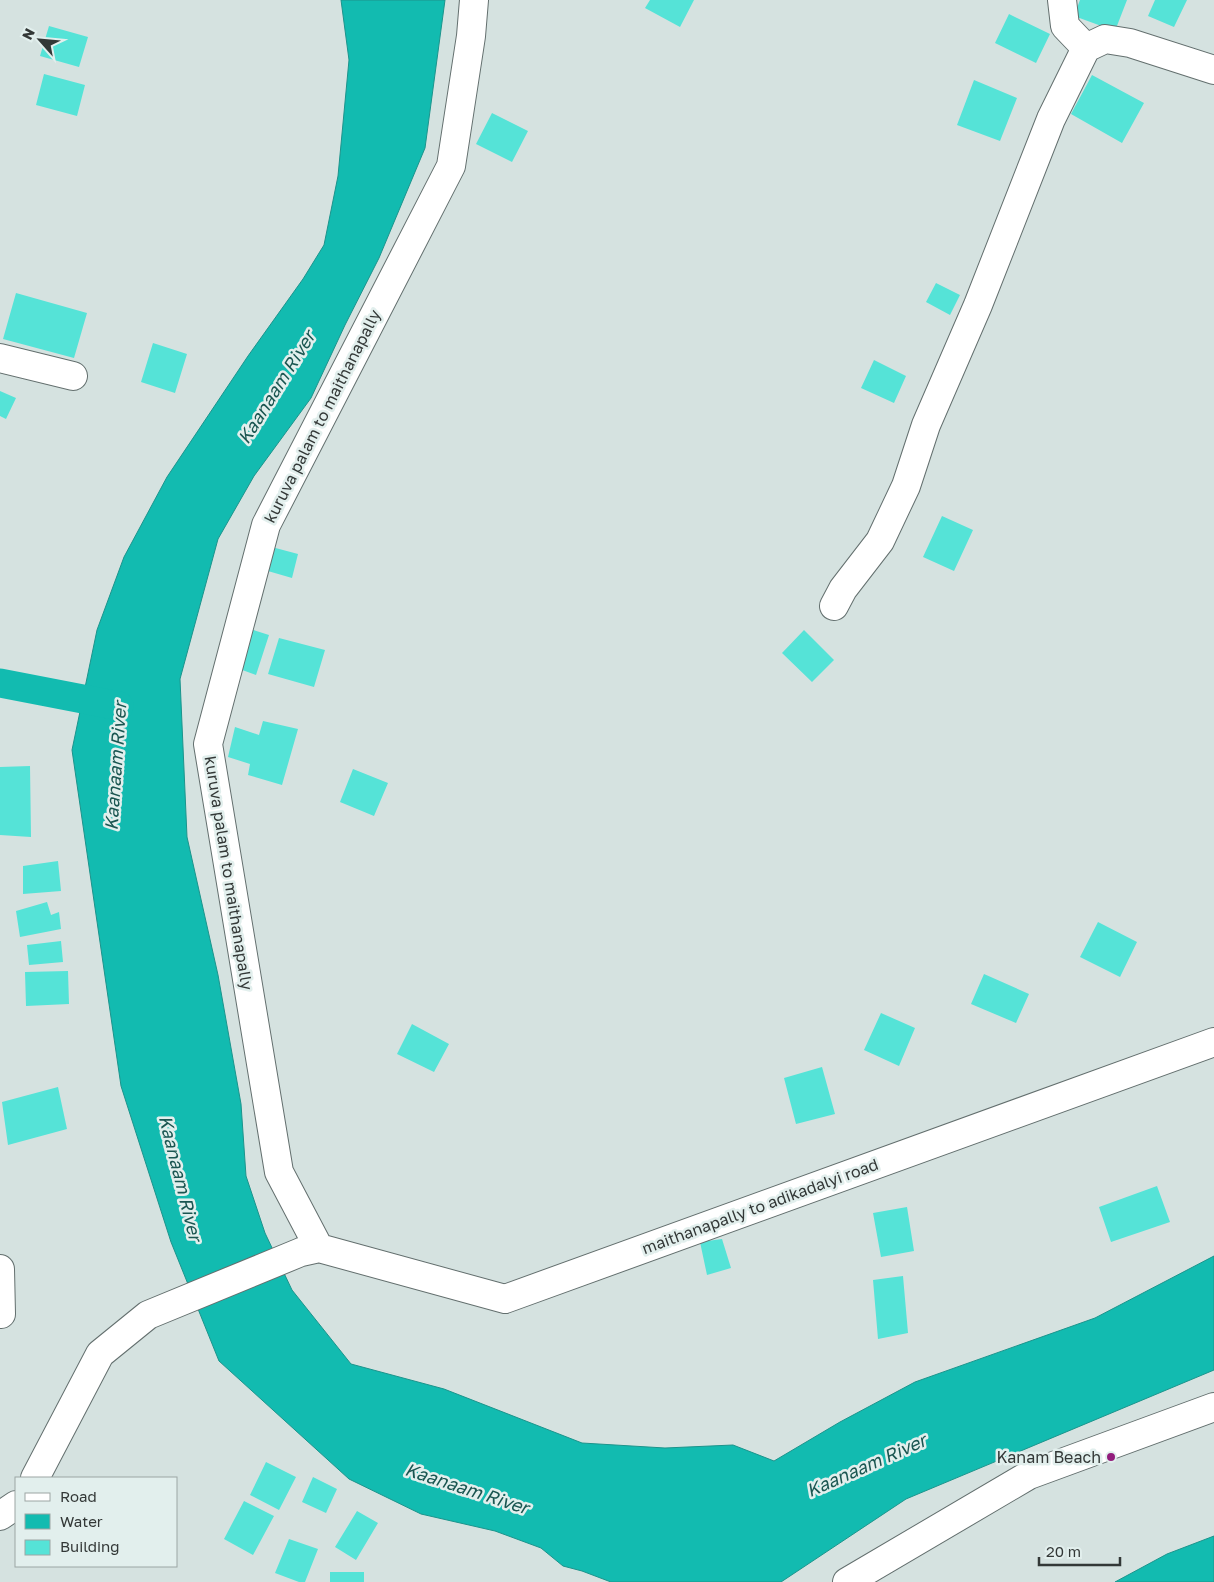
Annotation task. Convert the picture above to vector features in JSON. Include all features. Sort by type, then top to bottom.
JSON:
[{"type":"street","name":"kuruva palam to maithanapally","points":[[310,1250],[279,1172],[208,744],[266,524],[451,166],[471,36],[474,0]]},
{"type":"street","points":[[1062,0],[1065,26],[1086,48]]},
{"type":"street","points":[[834,606],[843,589],[880,541],[906,486],[926,425],[978,305],[1051,120],[1086,48],[1105,39],[1130,43],[1214,70]]},
{"type":"street","points":[[0,358],[73,376]]},
{"type":"street","name":"maithanapally to adikadalyi road","points":[[310,1250],[505,1299],[1214,1042]]},
{"type":"street","points":[[36,1477],[100,1354],[148,1315],[310,1250]]},
{"type":"street","points":[[0,1269],[0,1314]]},
{"type":"street","points":[[847,1582],[1029,1475],[1214,1407]]},
{"type":"street","points":[[0,1516],[15,1506]]},
{"type":"water","name":"Kaanaam River","points":[[341,0],[445,0],[425,148],[379,258],[311,398],[254,476],[218,539],[180,679],[187,837],[218,975],[241,1104],[246,1176],[265,1233],[292,1290],[351,1364],[444,1389],[582,1443],[665,1448],[733,1445],[774,1461],[840,1422],[915,1382],[1095,1318],[1214,1256],[1214,1370],[906,1499],[781,1582],[611,1582],[563,1566],[541,1548],[495,1531],[421,1514],[349,1479],[219,1361],[171,1242],[121,1086],[72,750],[97,630],[124,557],[167,477],[248,356],[303,279],[324,245],[338,176],[349,60]]},
{"type":"water","points":[[1214,1536],[1214,1582],[1115,1582],[1167,1554]]},
{"type":"building","points":[[650,0],[694,0],[680,27],[645,8]]},
{"type":"building","points":[[1080,0],[1127,0],[1115,31],[1074,16]]},
{"type":"building","points":[[1155,0],[1187,0],[1174,27],[1148,16]]},
{"type":"building","points":[[1009,14],[1050,34],[1036,63],[995,43]]},
{"type":"building","points":[[49,26],[88,37],[79,67],[40,56]]},
{"type":"building","points":[[44,74],[85,85],[77,116],[36,105]]},
{"type":"building","points":[[1092,75],[1144,103],[1122,143],[1071,114]]},
{"type":"building","points":[[974,80],[1017,98],[1000,141],[957,125]]},
{"type":"building","points":[[492,113],[528,131],[512,162],[476,144]]},
{"type":"building","points":[[936,283],[960,295],[950,315],[926,302]]},
{"type":"building","points":[[16,293],[87,313],[74,358],[3,339]]},
{"type":"building","points":[[153,343],[187,354],[175,393],[141,382]]},
{"type":"building","points":[[874,360],[906,376],[894,403],[861,388]]},
{"type":"building","points":[[0,391],[16,398],[6,419],[0,416]]},
{"type":"building","points":[[942,516],[973,530],[954,571],[923,557]]},
{"type":"building","points":[[268,546],[298,554],[292,578],[261,569]]},
{"type":"building","points":[[247,628],[269,635],[256,675],[234,667]]},
{"type":"building","points":[[804,630],[834,660],[812,682],[782,653]]},
{"type":"building","points":[[279,638],[325,650],[314,687],[268,674]]},
{"type":"building","points":[[263,721],[298,729],[282,785],[248,775],[250,764],[228,757],[235,727],[259,735]]},
{"type":"building","points":[[30,766],[31,837],[0,835],[0,767]]},
{"type":"building","points":[[353,769],[388,783],[374,816],[340,802]]},
{"type":"building","points":[[58,861],[61,891],[23,894],[23,866]]},
{"type":"building","points":[[47,902],[51,915],[59,912],[61,929],[20,937],[16,911]]},
{"type":"building","points":[[1098,922],[1137,942],[1120,977],[1080,957]]},
{"type":"building","points":[[61,941],[63,962],[29,965],[27,945]]},
{"type":"building","points":[[68,971],[69,1004],[26,1006],[25,972]]},
{"type":"building","points":[[984,974],[1029,994],[1016,1023],[971,1004]]},
{"type":"building","points":[[881,1013],[915,1028],[899,1066],[864,1050]]},
{"type":"building","points":[[412,1024],[449,1044],[434,1072],[397,1054]]},
{"type":"building","points":[[822,1067],[835,1114],[796,1124],[784,1078]]},
{"type":"building","points":[[58,1087],[67,1129],[8,1145],[2,1102]]},
{"type":"building","points":[[1157,1186],[1170,1222],[1111,1242],[1099,1207]]},
{"type":"building","points":[[907,1207],[914,1251],[881,1257],[873,1213]]},
{"type":"building","points":[[722,1239],[731,1268],[707,1275],[700,1242]]},
{"type":"building","points":[[903,1276],[908,1333],[878,1339],[873,1280]]},
{"type":"building","points":[[266,1462],[296,1477],[279,1510],[250,1495]]},
{"type":"building","points":[[313,1477],[337,1489],[326,1513],[302,1502]]},
{"type":"building","points":[[244,1501],[274,1516],[253,1555],[224,1539]]},
{"type":"building","points":[[357,1511],[378,1523],[356,1560],[335,1547]]},
{"type":"building","points":[[289,1539],[318,1549],[305,1582],[299,1582],[275,1573]]},
{"type":"building","points":[[330,1572],[364,1572],[364,1582],[330,1582]]},
{"type":"waterway","name":"Kaanaam River","points":[[0,683],[119,706]]},
{"type":"place","name":"Kanam Beach","points":[[1111,1457]]}]
